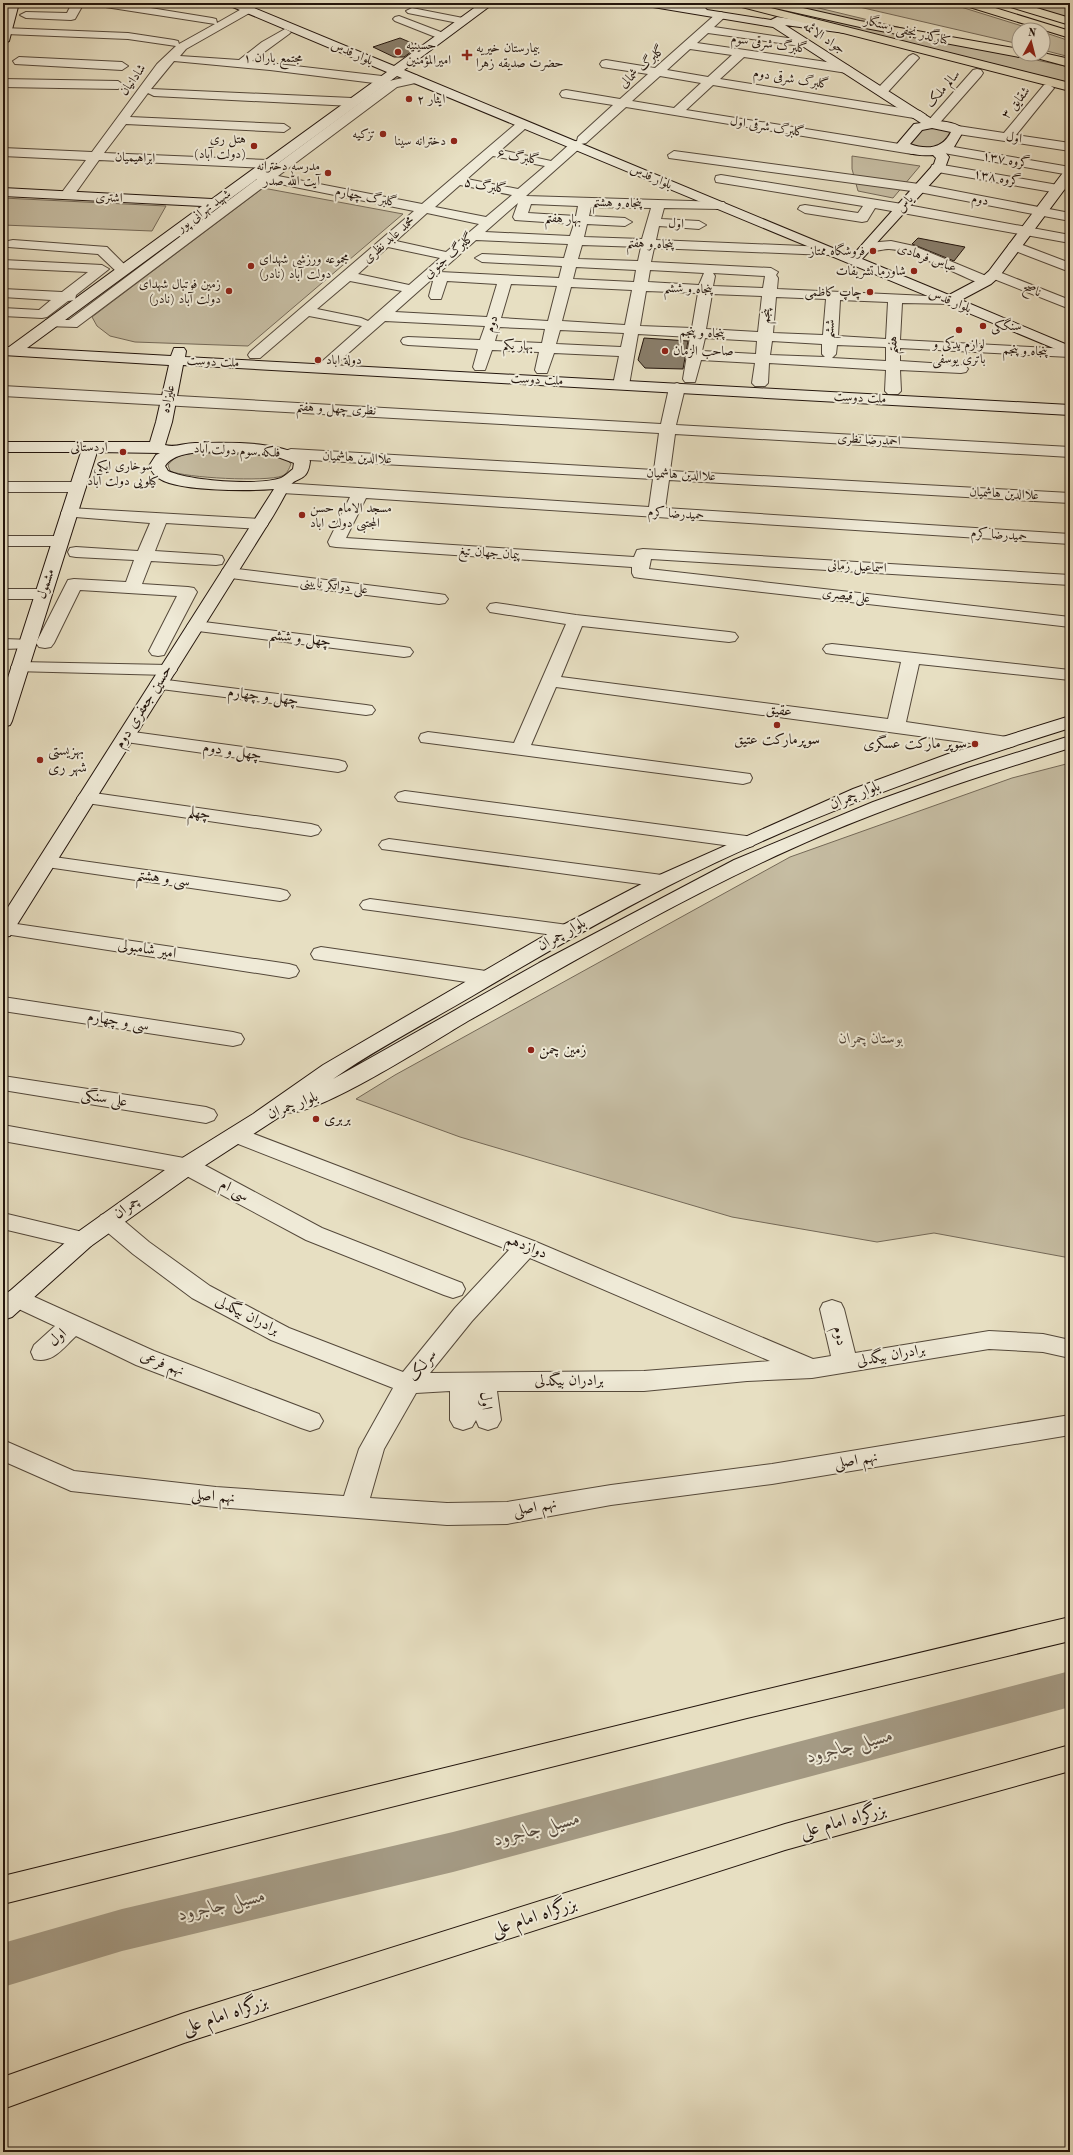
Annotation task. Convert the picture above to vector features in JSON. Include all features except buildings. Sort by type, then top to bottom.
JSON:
[{"type":"main road","name":"کنارگذر نجفی رستگار","points":[[738,3],[1070,87]]},
{"type":"main road","points":[[766,3],[867,25],[1011,51]]},
{"type":"main road","points":[[967,3],[1070,35]]},
{"type":"main road","points":[[1008,3],[1070,22]]},
{"type":"main road","points":[[843,8],[1011,50]]},
{"type":"main road","points":[[1051,59],[1070,63]]},
{"type":"main road","points":[[1051,59],[1056,60]]},
{"type":"main road","points":[[3,1890],[739,1708],[1070,1629]]},
{"type":"main road","name":"بزرگراه امام علی","points":[[3,2093],[184,2028],[785,1837],[1070,1758]]},
{"type":"street","points":[[13,3],[5,28],[128,36],[174,43]]},
{"type":"street","points":[[26,15],[71,17],[78,3]]},
{"type":"street","points":[[99,3],[164,8],[212,21]]},
{"type":"street","name":"بلوار قدس","points":[[232,3],[252,6],[579,143],[863,252],[954,299],[1070,352]]},
{"type":"street","points":[[425,3],[399,19],[442,36]]},
{"type":"street","points":[[647,3],[845,30]]},
{"type":"street","name":"شادانیان","points":[[67,196],[161,67],[182,47],[252,6]]},
{"type":"street","points":[[466,6],[484,6]]},
{"type":"street","name":"شهید تهرانی پور","points":[[8,351],[28,340],[352,102],[380,85],[398,68],[484,6]]},
{"type":"street","name":"جواد الائمه","points":[[688,8],[697,12],[776,24],[932,124]]},
{"type":"street","points":[[412,11],[463,21]]},
{"type":"street","name":"گلبرگ شمالی","points":[[579,143],[721,15]]},
{"type":"street","points":[[128,36],[141,25]]},
{"type":"street","points":[[705,29],[808,44]]},
{"type":"street","points":[[241,64],[266,44],[285,32]]},
{"type":"street","points":[[67,47],[72,33]]},
{"type":"street","name":"گلبرگ شرقی سوم","points":[[687,45],[847,69]]},
{"type":"street","points":[[676,112],[740,54]]},
{"type":"street","points":[[882,91],[913,58]]},
{"type":"street","points":[[179,59],[241,64],[380,85],[416,79]]},
{"type":"street","points":[[19,61],[122,66]]},
{"type":"street","points":[[195,115],[228,63]]},
{"type":"street","points":[[4,88],[54,95],[57,93],[57,84],[68,64]]},
{"type":"street","name":"گلبرگ شرقی دوم","points":[[606,64],[920,115]]},
{"type":"street","name":"بلوار قدس","points":[[398,68],[416,79],[522,125],[579,143],[692,199],[719,205],[827,251],[1070,343]]},
{"type":"street","name":"سالم ملک","points":[[932,124],[977,73]]},
{"type":"street","points":[[57,84],[118,85]]},
{"type":"street","points":[[154,92],[214,84],[352,102]]},
{"type":"street","points":[[51,323],[72,324],[269,178],[380,85]]},
{"type":"street","name":"شقایق ۳","points":[[1008,137],[1048,88]]},
{"type":"street","name":"گلبرگ شرقی اول","points":[[566,94],[924,152],[940,150]]},
{"type":"street","points":[[254,109],[309,111]]},
{"type":"street","points":[[130,121],[195,115],[284,128]]},
{"type":"street","points":[[912,150],[905,147],[903,144],[918,127],[932,124]]},
{"type":"street","name":"اول","points":[[932,124],[943,125],[958,130],[1070,147]]},
{"type":"street","name":"محمد عابد نظری","points":[[255,355],[522,125]]},
{"type":"street","points":[[937,168],[943,157],[940,150],[953,140],[958,130]]},
{"type":"street","name":"گلبرگ جنوبی","points":[[328,363],[579,143]]},
{"type":"street","name":"گروه ۱۳۷","points":[[940,150],[1070,173]]},
{"type":"street","name":"ابراهیمیان","points":[[3,152],[268,164]]},
{"type":"street","name":"گلبرگ ۶","points":[[491,152],[546,162]]},
{"type":"street","name":"دوم","points":[[674,155],[919,188],[1070,217]]},
{"type":"street","name":"یاس","points":[[863,252],[937,168]]},
{"type":"street","name":"گروه ۱۳۸","points":[[937,168],[1070,196]]},
{"type":"street","points":[[954,299],[990,278],[1070,173]]},
{"type":"street","name":"گلبرگ چهارم","points":[[252,175],[481,220]]},
{"type":"street","points":[[721,179],[902,208],[1070,239]]},
{"type":"street","name":"گلبرگ ۵","points":[[458,181],[518,197]]},
{"type":"street","name":"اشتری","points":[[3,192],[214,203]]},
{"type":"street","name":"پنجاه و هشتم","points":[[518,197],[658,205],[692,199]]},
{"type":"street","name":"بهار هفتم","points":[[518,197],[520,217],[624,222]]},
{"type":"street","points":[[542,370],[586,202]]},
{"type":"street","points":[[804,209],[862,218],[871,203]]},
{"type":"street","points":[[622,380],[639,287],[658,205]]},
{"type":"street","name":"اول","points":[[653,222],[699,225]]},
{"type":"street","name":"پنجاه و هفتم","points":[[472,236],[827,251]]},
{"type":"street","points":[[386,242],[441,254]]},
{"type":"street","points":[[3,259],[8,244],[102,250],[123,270]]},
{"type":"street","name":"عباس فرهادی","points":[[863,252],[891,245],[908,249],[990,278]]},
{"type":"street","points":[[690,379],[707,290],[712,246]]},
{"type":"street","points":[[1015,246],[1070,268]]},
{"type":"street","name":"پنجم","points":[[760,383],[768,293],[775,249]]},
{"type":"street","points":[[482,258],[771,272]]},
{"type":"street","points":[[3,264],[102,269],[42,314],[3,312]]},
{"type":"street","points":[[347,276],[403,287]]},
{"type":"street","name":"پنجاه و ششم","points":[[426,276],[833,296],[954,299]]},
{"type":"street","points":[[436,296],[441,277]]},
{"type":"street","name":"ناصح","points":[[990,278],[1070,305]]},
{"type":"street","name":"دوم","points":[[480,367],[505,280]]},
{"type":"street","points":[[3,294],[85,298]]},
{"type":"street","name":"ششم","points":[[828,362],[833,296]]},
{"type":"street","name":"هفتم","points":[[893,391],[895,298]]},
{"type":"street","points":[[307,311],[361,322]]},
{"type":"street","name":"پنجاه و پنجم","points":[[381,316],[893,344],[1070,352]]},
{"type":"street","name":"ملت دوست","points":[[28,340],[178,355],[622,380],[690,379],[1070,401]]},
{"type":"street","name":"بهار یکم","points":[[408,341],[628,352]]},
{"type":"street","name":"ملت دوست","points":[[8,351],[178,355],[255,355],[328,363],[542,370],[677,388],[1070,410]]},
{"type":"street","name":"علیزاده","points":[[156,447],[164,422],[178,355]]},
{"type":"street","points":[[694,355],[961,369]]},
{"type":"street","points":[[656,512],[668,428],[677,388]]},
{"type":"street","name":"نظری چهل و هفتم","points":[[3,391],[668,428]]},
{"type":"street","name":"احمدرضا نظری","points":[[668,428],[1070,452]]},
{"type":"street","name":"اردستانی","points":[[3,447],[156,447],[174,452]]},
{"type":"street","name":"مشمول","points":[[3,721],[6,701],[20,667],[90,448]]},
{"type":"street","name":"فلکه سوم دولت آباد","points":[[187,448],[276,451],[291,454],[302,461],[301,470],[293,478],[282,485],[244,485],[189,482],[174,479],[161,473],[157,466],[162,458],[187,448]]},
{"type":"street","name":"علاالدین هاشمیان","points":[[291,454],[1070,498]]},
{"type":"street","name":"حمیدرضا کرم","points":[[282,485],[360,494],[1070,539]]},
{"type":"street","name":"حسین جعفری دوم","points":[[4,930],[260,524],[282,485]]},
{"type":"street","points":[[3,487],[78,487]]},
{"type":"street","name":"پیمان جهان تیغ","points":[[360,494],[336,542],[643,559]]},
{"type":"street","points":[[69,513],[160,517],[260,524]]},
{"type":"street","points":[[132,588],[160,517]]},
{"type":"street","points":[[3,542],[60,541]]},
{"type":"street","points":[[76,552],[216,560]]},
{"type":"street","name":"اسماعیل زمانی","points":[[643,559],[1070,580]]},
{"type":"street","name":"علی قیصری","points":[[643,559],[640,572],[1070,622]]},
{"type":"street","name":"علی دواتگر نایینی","points":[[229,572],[439,600]]},
{"type":"street","points":[[45,643],[74,584],[188,592],[158,651]]},
{"type":"street","points":[[3,594],[43,594]]},
{"type":"street","points":[[496,608],[576,620],[729,637]]},
{"type":"street","points":[[520,750],[576,620]]},
{"type":"street","name":"چهل و ششم","points":[[196,626],[404,652]]},
{"type":"street","points":[[3,644],[27,644]]},
{"type":"street","points":[[832,649],[911,659],[1070,675]]},
{"type":"street","points":[[896,726],[911,659]]},
{"type":"street","name":"چهل و چهارم","points":[[20,667],[164,677],[366,710]]},
{"type":"street","name":"عقیق","points":[[551,681],[1007,742]]},
{"type":"street","name":"بلوار چمران","points":[[262,1119],[331,1070],[568,931],[662,881],[746,842],[860,793],[955,758],[1070,722]]},
{"type":"street","name":"چهل و دوم","points":[[126,737],[338,766]]},
{"type":"street","points":[[428,738],[743,778]]},
{"type":"street","name":"بلوار چمران","points":[[262,1119],[330,1092],[458,1017],[697,887],[760,856],[849,818],[965,774],[1070,742]]},
{"type":"street","points":[[405,797],[746,842]]},
{"type":"street","name":"چهلم","points":[[87,798],[311,830]]},
{"type":"street","points":[[389,845],[662,881]]},
{"type":"street","name":"سی و هشتم","points":[[47,862],[280,895]]},
{"type":"street","points":[[370,905],[568,931]]},
{"type":"street","name":"امیر شامبولی","points":[[4,930],[289,971]]},
{"type":"street","points":[[321,954],[486,978]]},
{"type":"street","name":"سی و چهارم","points":[[3,1004],[233,1039]]},
{"type":"street","name":"علی سنگی","points":[[3,1083],[206,1115]]},
{"type":"street","name":"چمران","points":[[10,1304],[83,1240],[187,1166],[262,1119]]},
{"type":"street","name":"سی ام","points":[[3,1133],[187,1166],[314,1234],[453,1289]]},
{"type":"street","name":"دوازدهم","points":[[236,1135],[526,1247],[812,1369]]},
{"type":"street","points":[[3,1221],[83,1240]]},
{"type":"street","name":"برادران بیگدلی","points":[[109,1221],[141,1248],[201,1292],[280,1334],[350,1363],[408,1384],[473,1381],[644,1381],[747,1372],[812,1369],[989,1340],[1043,1343],[1070,1349]]},
{"type":"street","name":"سرلک","points":[[354,1507],[375,1441],[408,1384],[477,1298],[526,1247]]},
{"type":"street","name":"نهم فرعی","points":[[10,1304],[73,1325],[145,1358],[310,1421]]},
{"type":"street","name":"دوم","points":[[832,1309],[845,1364]]},
{"type":"street","name":"اول","points":[[43,1352],[73,1325]]},
{"type":"street","points":[[463,1420],[473,1381]]},
{"type":"street","name":"اول","points":[[473,1381],[488,1420]]},
{"type":"street","name":"نهم اصلی","points":[[3,1450],[71,1481],[216,1498],[447,1514],[507,1513],[611,1495],[787,1472],[1070,1425]]},
{"type":"green space","points":[[746,3],[759,3],[1011,55],[1011,62],[1046,62],[1070,67],[1070,83]]},
{"type":"green space","points":[[770,3],[798,3],[943,38]]},
{"type":"green space","points":[[842,3],[948,3],[1011,23],[1011,42]]},
{"type":"green space","points":[[1013,3],[1070,3],[1070,20]]},
{"type":"green space","points":[[1051,35],[1070,41],[1070,57],[1051,52]]},
{"type":"green space","points":[[926,128],[941,128],[951,131],[943,141],[931,148],[913,147],[910,144],[922,130]]},
{"type":"green space","points":[[852,156],[920,166],[893,198],[858,191],[852,169]]},
{"type":"green space","name":"مجموعه ورزشی شهدای دولت آباد (نادر)","points":[[263,188],[403,214],[248,346],[135,342],[110,336],[97,326],[92,317]]},
{"type":"green space","points":[[3,198],[166,206],[152,231],[3,225]]},
{"type":"green space","points":[[196,453],[278,456],[286,459],[291,464],[287,473],[282,476],[260,479],[192,476],[170,471],[168,465],[174,459],[184,455]]},
{"type":"green space","name":"بوستان چمران","points":[[1070,763],[1070,1258],[934,1233],[877,1242],[732,1217],[460,1137],[356,1099],[395,1075],[790,857],[1012,778]]},
{"type":"waterway","name":"مسیل جاجرود","points":[[3,1965],[122,1930],[453,1852],[1070,1689]]},
{"type":"place","name":"حسینیه امیرالمؤمنین","points":[[398,52]]},
{"type":"place","name":"بیمارستان خیریه حضرت صدیقه زهرا","points":[[467,55]]},
{"type":"place","name":"ایثار ۲","points":[[409,99]]},
{"type":"place","name":"تزکیه","points":[[383,134]]},
{"type":"place","name":"دخترانه سینا","points":[[454,141]]},
{"type":"place","name":"هتل ری (دولت آباد)","points":[[254,146]]},
{"type":"place","name":"مدرسه دخترانه آیت الله صدر","points":[[328,173]]},
{"type":"place","name":"فروشگاه ممتاز","points":[[873,251]]},
{"type":"place","name":"مجموعه ورزشی شهدای دولت آباد (نادر)","points":[[251,266]]},
{"type":"place","name":"شاورما تشریفات","points":[[914,271]]},
{"type":"place","name":"زمین فوتبال شهدای دولت آباد (نادر)","points":[[229,291]]},
{"type":"place","name":"چاپ كاظمى","points":[[870,292]]},
{"type":"place","name":"سنگکی","points":[[983,326]]},
{"type":"place","name":"لوازم یدکی و باتری یوسفی","points":[[959,330]]},
{"type":"place","name":"صاحب الزمان","points":[[665,351]]},
{"type":"place","name":"دولة اباد","points":[[318,360]]},
{"type":"place","name":"سوخاری ایکی کیلویی دولت آباد","points":[[123,452]]},
{"type":"place","name":"مسجد الامام حسن المجتبى دولت اباد","points":[[302,515]]},
{"type":"place","name":"سوپرمارکت عتیق","points":[[777,725]]},
{"type":"place","name":"سوپر مارکت عسگری","points":[[975,744]]},
{"type":"place","name":"بهزیستی شهر ری","points":[[40,760]]},
{"type":"place","name":"زمین چمن","points":[[531,1050]]},
{"type":"place","name":"بربری","points":[[316,1119]]},
{"type":"district","name":"مجتمع باران ١","points":[[273,58]]}]
